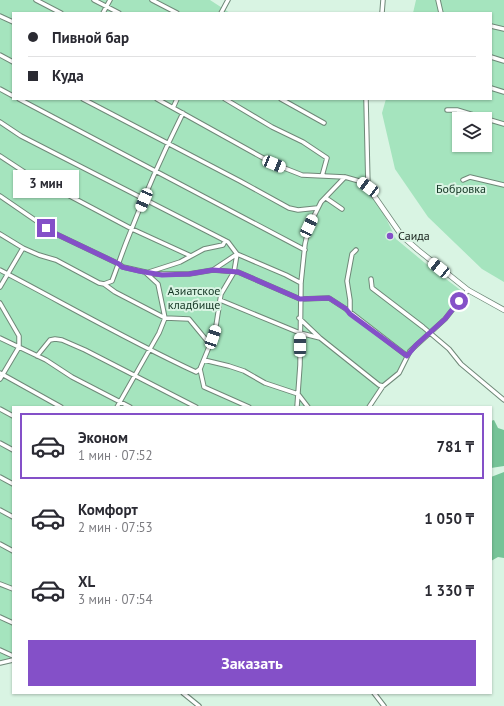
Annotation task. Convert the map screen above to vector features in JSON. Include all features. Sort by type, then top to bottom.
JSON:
[{"type":"street","points":[[36,0],[59,12]]},
{"type":"street","points":[[94,0],[117,12]]},
{"type":"street","points":[[103,12],[110,0]]},
{"type":"street","points":[[152,0],[175,12]]},
{"type":"street","points":[[222,12],[228,0]]},
{"type":"street","points":[[382,12],[383,0]]},
{"type":"street","points":[[438,0],[441,12]]},
{"type":"street","points":[[0,16],[12,22]]},
{"type":"street","points":[[492,26],[504,29]]},
{"type":"street","points":[[0,55],[12,61]]},
{"type":"street","points":[[492,57],[504,61]]},
{"type":"street","points":[[492,88],[504,92]]},
{"type":"street","points":[[0,89],[12,95]]},
{"type":"street","points":[[21,100],[304,250]]},
{"type":"street","points":[[86,100],[289,208],[298,210],[317,208]]},
{"type":"street","points":[[159,100],[274,164],[302,175],[345,177],[359,181],[368,187],[402,236],[468,290],[504,310]]},
{"type":"street","points":[[174,108],[177,100]]},
{"type":"street","points":[[227,100],[272,127],[303,142],[327,158],[322,176]]},
{"type":"street","points":[[283,100],[324,123]]},
{"type":"street","points":[[366,100],[368,187]]},
{"type":"street","points":[[447,110],[457,110],[504,124]]},
{"type":"street","points":[[112,289],[112,281],[132,229],[168,143],[183,113]]},
{"type":"street","points":[[0,122],[21,136],[226,241],[237,254],[301,283]]},
{"type":"street","points":[[0,156],[35,180],[58,189],[132,229],[191,256]]},
{"type":"street","points":[[297,406],[301,283],[304,250],[309,226],[317,208],[345,177]]},
{"type":"street","points":[[463,180],[470,178],[504,185]]},
{"type":"street","points":[[0,196],[54,233],[119,264],[122,267],[162,275],[189,274],[213,270],[238,272],[300,299],[329,298],[346,309],[350,314],[407,356]]},
{"type":"street","points":[[326,198],[342,209]]},
{"type":"street","points":[[0,234],[23,248],[56,260],[99,283],[104,284],[115,292],[165,318],[189,319],[208,342],[209,347]]},
{"type":"street","points":[[146,273],[180,262],[204,249],[223,245],[226,241]]},
{"type":"street","points":[[0,287],[23,248]]},
{"type":"street","points":[[350,314],[350,300],[347,280],[352,254],[356,250]]},
{"type":"street","points":[[213,270],[237,254]]},
{"type":"street","points":[[237,254],[234,272],[221,294],[216,326],[200,369],[204,387],[247,406]]},
{"type":"street","points":[[0,270],[99,323],[196,372],[200,369]]},
{"type":"street","points":[[117,406],[149,348],[159,333],[165,318],[158,284],[146,273]]},
{"type":"street","points":[[371,279],[372,288],[449,349],[460,364],[504,400]]},
{"type":"street","points":[[104,284],[112,281]]},
{"type":"street","points":[[369,406],[383,386],[399,373],[407,356],[416,345],[445,319],[468,290]]},
{"type":"street","points":[[220,300],[300,333],[320,338]]},
{"type":"street","points":[[0,304],[19,336],[19,346],[1,374],[0,379]]},
{"type":"street","points":[[300,318],[320,338],[383,386]]},
{"type":"street","points":[[0,338],[46,360],[72,377],[128,406]]},
{"type":"street","points":[[37,356],[50,340],[62,340],[194,406]]},
{"type":"street","points":[[204,360],[244,371],[265,383],[298,394],[307,406]]},
{"type":"street","points":[[1,374],[59,406]]},
{"type":"street","points":[[0,409],[12,415]]},
{"type":"street","points":[[0,443],[12,449]]},
{"type":"street","points":[[0,477],[12,483]]},
{"type":"street","points":[[0,510],[12,516]]},
{"type":"street","points":[[0,544],[12,550]]},
{"type":"street","points":[[0,584],[12,590]]},
{"type":"street","points":[[0,617],[12,623]]},
{"type":"street","points":[[0,650],[12,656]]},
{"type":"street","points":[[0,663],[12,660]]},
{"type":"street","points":[[184,694],[199,706]]},
{"type":"street","points":[[375,694],[384,706]]},
{"type":"green space","name":"Азиатское кладбище","points":[[0,0],[210,0],[228,12],[12,12],[12,100],[365,100],[368,187],[383,212],[396,239],[463,292],[441,320],[367,406],[12,406],[12,660],[0,663]]},
{"type":"green space","name":"Бобровка","points":[[416,0],[504,0],[504,282],[482,269],[428,217],[395,169],[382,113],[386,100],[492,100],[492,12],[413,12]]},
{"type":"green space","points":[[494,420],[498,428],[504,430],[504,466],[492,468],[492,421]]},
{"type":"green space","points":[[504,472],[504,558],[498,557],[492,560],[492,477]]},
{"type":"place","name":"Саида","points":[[390,236]]},
{"type":"route","points":[[46,228],[119,264],[122,267],[162,275],[200,273],[213,270],[238,272],[290,296],[300,299],[329,298],[346,309],[350,314],[407,356],[416,345],[445,319],[459,301]]}]
